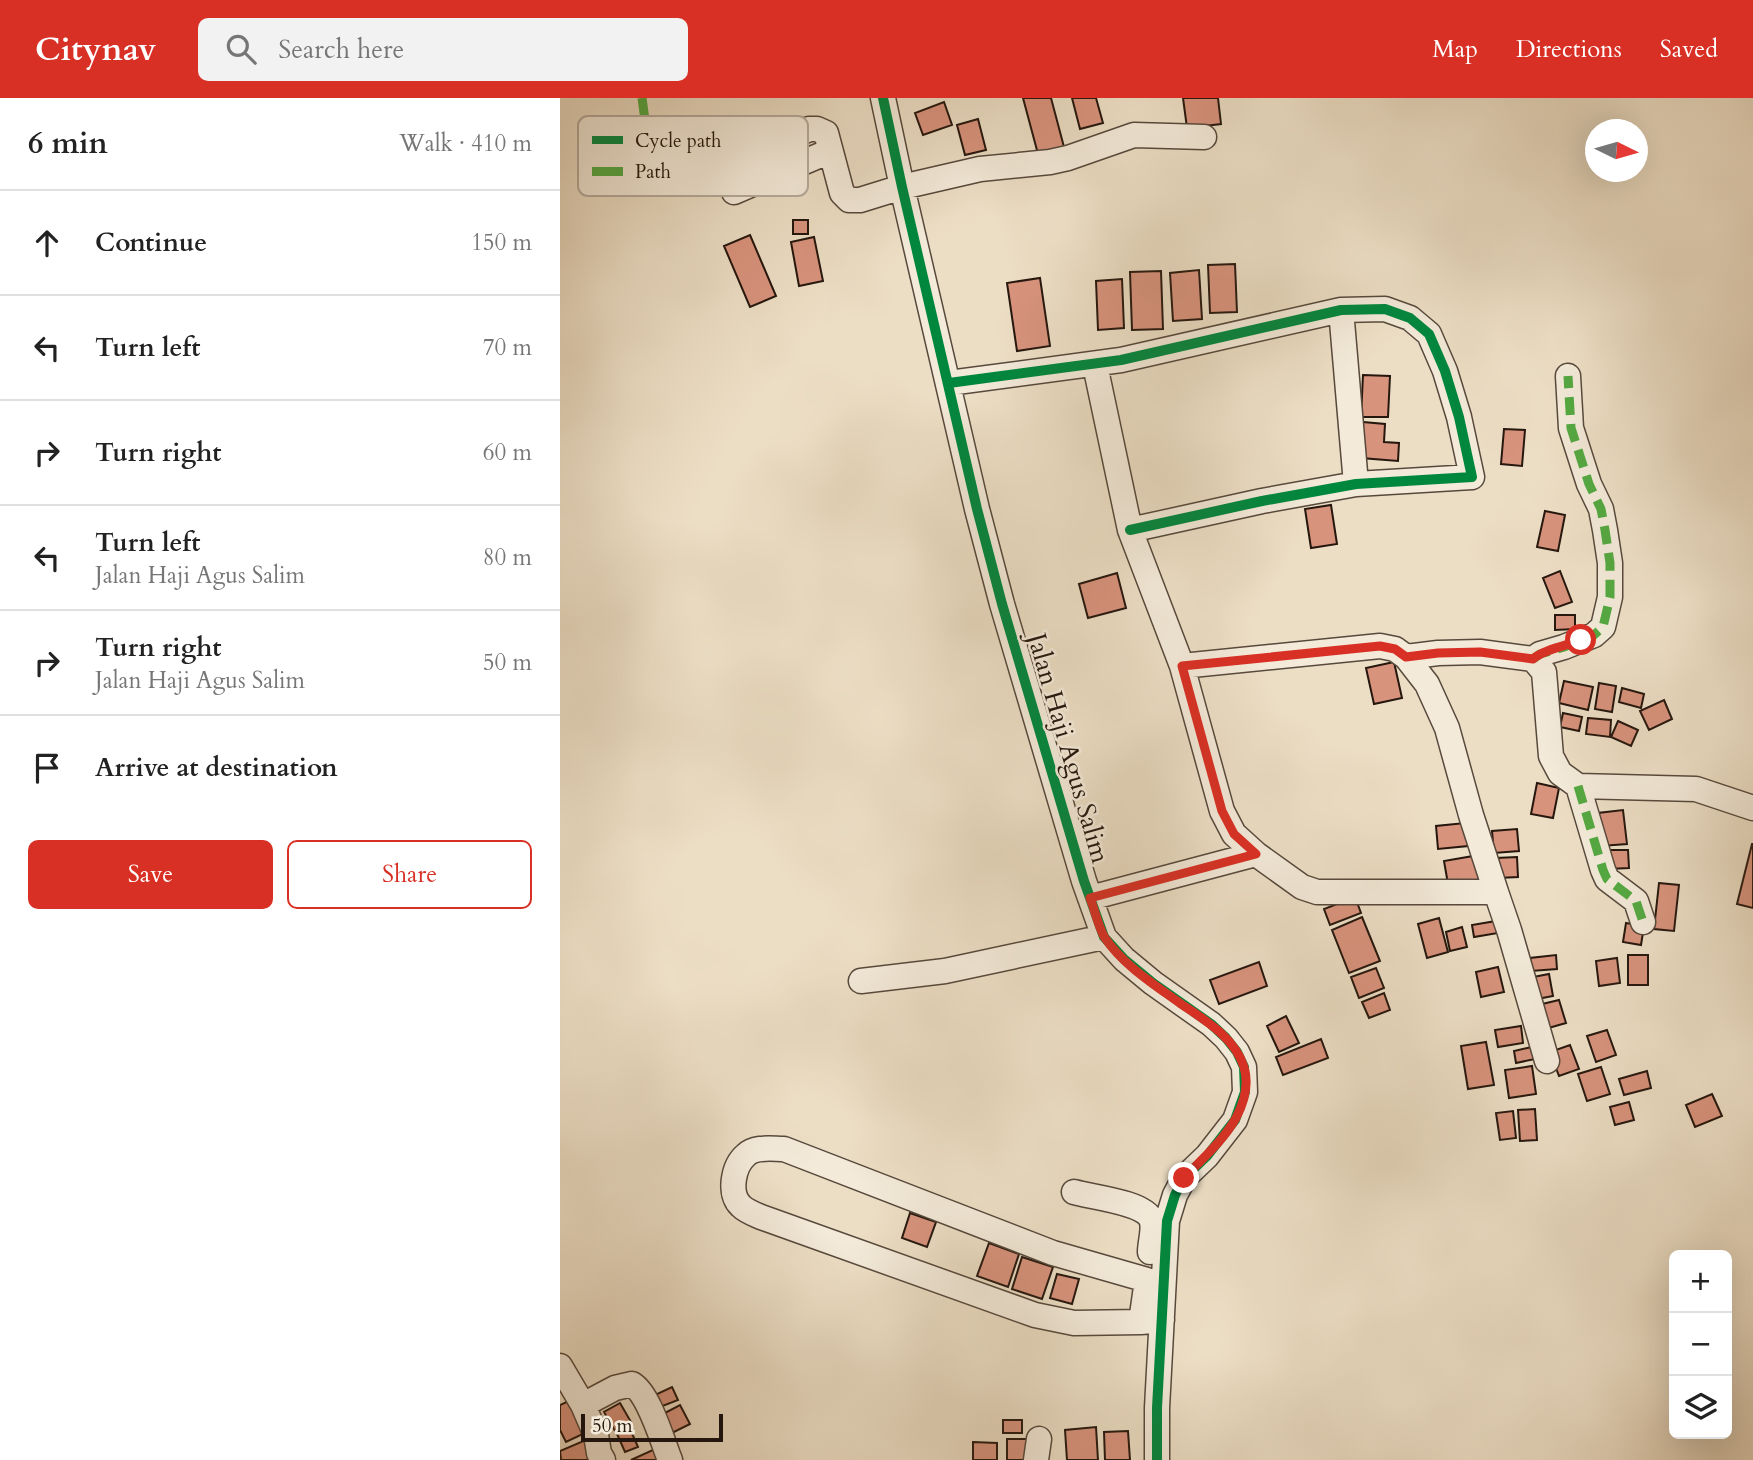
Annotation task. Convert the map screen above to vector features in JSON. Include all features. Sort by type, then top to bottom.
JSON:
[{"type":"street","name":"Jalan Haji Agus Salim","points":[[883,98],[977,509],[1002,604],[1090,898],[1104,936],[1124,959],[1153,984],[1211,1024],[1226,1038],[1244,1067],[1245,1093],[1241,1106],[1207,1156],[1184,1178],[1175,1195],[1167,1221],[1151,1321],[1157,1408],[1157,1460]]},
{"type":"street","points":[[808,129],[826,133],[842,193],[849,200],[860,200],[902,187],[981,169],[1068,158],[1134,135],[1205,137]]},
{"type":"street","points":[[808,160],[830,151]]},
{"type":"street","points":[[949,383],[1095,365],[1341,310],[1385,309],[1410,318],[1429,334],[1445,371],[1459,417],[1472,477],[1356,484],[1130,530]]},
{"type":"street","points":[[1341,310],[1356,484]]},
{"type":"street","points":[[1095,365],[1130,530],[1182,666],[1222,811],[1234,834],[1256,854],[1302,887],[1317,892],[1496,892]]},
{"type":"street","points":[[1406,657],[1480,652],[1533,659],[1594,635],[1603,627],[1610,597],[1610,563],[1601,509],[1589,484],[1571,428],[1568,376]]},
{"type":"street","points":[[1182,666],[1380,646],[1395,649],[1406,657],[1427,684],[1447,728],[1547,1061]]},
{"type":"street","points":[[1533,659],[1544,673],[1551,756],[1560,773],[1578,786],[1696,789],[1753,808]]},
{"type":"street","points":[[1578,786],[1607,879],[1636,901],[1643,922]]},
{"type":"street","points":[[1090,898],[1256,854]]},
{"type":"street","points":[[861,981],[945,971],[1104,936]]},
{"type":"street","points":[[1074,1192],[1133,1205],[1150,1217],[1152,1225],[1147,1280],[1151,1321],[1074,1323],[1035,1315],[761,1217],[742,1208],[734,1197],[734,1184],[738,1166],[747,1154],[762,1149],[784,1149],[1053,1253],[1147,1280]]},
{"type":"street","points":[[560,1366],[583,1405],[603,1460]]},
{"type":"street","points":[[583,1405],[615,1388],[632,1384],[639,1388],[647,1401],[670,1460]]},
{"type":"building","points":[[1023,98],[1051,98],[1064,147],[1038,154]]},
{"type":"building","points":[[1072,98],[1096,98],[1103,123],[1080,129]]},
{"type":"building","points":[[1183,98],[1218,98],[1221,124],[1187,128]]},
{"type":"building","points":[[944,102],[952,125],[923,135],[915,113]]},
{"type":"building","points":[[978,119],[986,150],[965,155],[957,125]]},
{"type":"building","points":[[793,220],[808,220],[808,234],[793,234]]},
{"type":"building","points":[[750,235],[776,296],[750,307],[724,246]]},
{"type":"building","points":[[814,237],[823,281],[799,286],[791,242]]},
{"type":"building","points":[[1235,264],[1237,312],[1210,313],[1208,265]]},
{"type":"building","points":[[1199,270],[1202,319],[1173,321],[1170,273]]},
{"type":"building","points":[[1161,271],[1163,329],[1132,330],[1130,272]]},
{"type":"building","points":[[1040,278],[1050,346],[1017,351],[1007,283]]},
{"type":"building","points":[[1122,279],[1124,328],[1098,330],[1096,281]]},
{"type":"building","points":[[1363,375],[1390,376],[1388,417],[1361,417]]},
{"type":"building","points":[[1363,422],[1385,424],[1384,442],[1399,443],[1398,461],[1361,458]]},
{"type":"building","points":[[1504,429],[1525,430],[1522,466],[1501,464]]},
{"type":"building","points":[[1331,505],[1337,544],[1311,548],[1305,509]]},
{"type":"building","points":[[1545,511],[1565,515],[1558,551],[1537,547]]},
{"type":"building","points":[[1560,571],[1572,602],[1555,608],[1543,578]]},
{"type":"building","points":[[1117,573],[1126,608],[1088,618],[1079,584]]},
{"type":"building","points":[[1555,615],[1575,615],[1575,629],[1555,630]]},
{"type":"building","points":[[1394,662],[1402,698],[1374,704],[1366,668]]},
{"type":"building","points":[[1564,681],[1593,687],[1588,710],[1559,703]]},
{"type":"building","points":[[1599,683],[1616,686],[1612,712],[1595,709]]},
{"type":"building","points":[[1622,688],[1644,694],[1641,708],[1619,702]]},
{"type":"building","points":[[1664,700],[1672,719],[1649,730],[1640,711]]},
{"type":"building","points":[[1563,713],[1582,717],[1579,731],[1560,727]]},
{"type":"building","points":[[1588,718],[1611,720],[1610,737],[1586,734]]},
{"type":"building","points":[[1618,721],[1638,730],[1631,746],[1611,737]]},
{"type":"building","points":[[1537,783],[1559,788],[1553,818],[1531,814]]},
{"type":"building","points":[[1623,810],[1627,844],[1601,846],[1598,813]]},
{"type":"building","points":[[1465,823],[1468,846],[1438,849],[1436,826]]},
{"type":"building","points":[[1517,829],[1519,851],[1494,853],[1492,831]]},
{"type":"building","points":[[1753,844],[1753,908],[1737,904]]},
{"type":"building","points":[[1608,850],[1628,850],[1629,868],[1608,869]]},
{"type":"building","points":[[1479,855],[1483,879],[1448,884],[1444,861]]},
{"type":"building","points":[[1517,857],[1518,877],[1498,878],[1496,858]]},
{"type":"building","points":[[1659,883],[1679,885],[1674,931],[1654,929]]},
{"type":"building","points":[[1355,897],[1361,913],[1330,925],[1324,909]]},
{"type":"building","points":[[1362,917],[1380,961],[1349,973],[1332,930]]},
{"type":"building","points":[[1439,918],[1448,952],[1427,958],[1418,924]]},
{"type":"building","points":[[1496,921],[1498,933],[1474,937],[1472,925]]},
{"type":"building","points":[[1626,923],[1644,926],[1641,945],[1623,942]]},
{"type":"building","points":[[1462,927],[1467,947],[1450,951],[1446,932]]},
{"type":"building","points":[[1556,955],[1557,969],[1531,971],[1530,958]]},
{"type":"building","points":[[1628,955],[1648,955],[1648,985],[1628,985]]},
{"type":"building","points":[[1617,958],[1620,983],[1599,986],[1596,961]]},
{"type":"building","points":[[1259,962],[1267,986],[1219,1004],[1210,980]]},
{"type":"building","points":[[1498,967],[1504,992],[1481,997],[1476,972]]},
{"type":"building","points":[[1376,968],[1384,988],[1359,998],[1351,977]]},
{"type":"building","points":[[1549,974],[1553,996],[1532,1000],[1528,978]]},
{"type":"building","points":[[1384,993],[1390,1010],[1369,1018],[1362,1002]]},
{"type":"building","points":[[1559,1000],[1566,1023],[1545,1029],[1538,1005]]},
{"type":"building","points":[[1286,1016],[1299,1043],[1279,1052],[1267,1026]]},
{"type":"building","points":[[1521,1026],[1523,1043],[1498,1047],[1495,1030]]},
{"type":"building","points":[[1607,1030],[1616,1055],[1596,1062],[1587,1036]]},
{"type":"building","points":[[1321,1039],[1328,1058],[1283,1075],[1276,1057]]},
{"type":"building","points":[[1486,1042],[1494,1085],[1468,1089],[1461,1046]]},
{"type":"building","points":[[1570,1045],[1579,1069],[1559,1076],[1550,1052]]},
{"type":"building","points":[[1532,1047],[1535,1059],[1516,1063],[1514,1051]]},
{"type":"building","points":[[1532,1066],[1536,1094],[1509,1098],[1505,1070]]},
{"type":"building","points":[[1601,1067],[1610,1094],[1587,1101],[1578,1074]]},
{"type":"building","points":[[1647,1071],[1651,1088],[1624,1095],[1619,1079]]},
{"type":"building","points":[[1712,1094],[1722,1116],[1695,1127],[1686,1105]]},
{"type":"building","points":[[1629,1102],[1634,1120],[1615,1125],[1610,1107]]},
{"type":"building","points":[[1535,1109],[1537,1140],[1520,1141],[1518,1110]]},
{"type":"building","points":[[1513,1111],[1516,1138],[1500,1140],[1496,1113]]},
{"type":"building","points":[[910,1213],[936,1222],[927,1247],[902,1238]]},
{"type":"building","points":[[989,1243],[1019,1254],[1008,1287],[977,1276]]},
{"type":"building","points":[[1022,1257],[1053,1267],[1042,1299],[1012,1289]]},
{"type":"building","points":[[1057,1274],[1079,1279],[1072,1304],[1050,1298]]},
{"type":"building","points":[[672,1387],[678,1400],[660,1407],[655,1395]]},
{"type":"building","points":[[571,1400],[587,1432],[566,1442],[560,1430],[560,1405]]},
{"type":"building","points":[[620,1403],[631,1422],[615,1431],[604,1412]]},
{"type":"building","points":[[680,1405],[690,1424],[670,1434],[661,1415]]},
{"type":"building","points":[[1003,1420],[1022,1420],[1022,1433],[1003,1433]]},
{"type":"building","points":[[1096,1427],[1098,1460],[1067,1460],[1065,1430]]},
{"type":"building","points":[[630,1429],[638,1447],[625,1452],[617,1434]]},
{"type":"building","points":[[1128,1431],[1130,1460],[1105,1460],[1104,1432]]},
{"type":"building","points":[[588,1439],[595,1460],[561,1460],[560,1451]]},
{"type":"building","points":[[1007,1439],[1032,1439],[1032,1460],[1007,1460]]},
{"type":"building","points":[[973,1442],[997,1443],[997,1460],[973,1460]]},
{"type":"building","points":[[655,1449],[660,1460],[631,1460]]},
{"type":"marked path","points":[[642,98],[644,116]]},
{"type":"marked path","points":[[1533,659],[1594,635],[1603,627],[1610,597],[1610,563],[1605,530],[1601,509],[1589,484],[1571,428],[1568,376]]},
{"type":"marked path","points":[[1578,786],[1607,879],[1636,901],[1643,922]]},
{"type":"cycle path","points":[[883,98],[977,509],[1002,604],[1084,881],[1104,937],[1124,959],[1153,983],[1211,1024],[1237,1052],[1244,1067],[1245,1092],[1235,1120],[1207,1156],[1184,1178],[1175,1195],[1167,1221],[1157,1408],[1157,1460]]},
{"type":"cycle path","points":[[949,383],[1121,360],[1341,310],[1385,309],[1410,318],[1429,334],[1445,371],[1459,417],[1472,477],[1356,484],[1130,530]]},
{"type":"route","points":[[1184,1178],[1207,1156],[1234,1120],[1245,1093],[1244,1067],[1237,1052],[1211,1024],[1153,984],[1124,959],[1104,936],[1090,898],[1256,854],[1234,834],[1222,811],[1182,666],[1380,646],[1395,649],[1406,657],[1480,652],[1533,659],[1581,640]]}]
